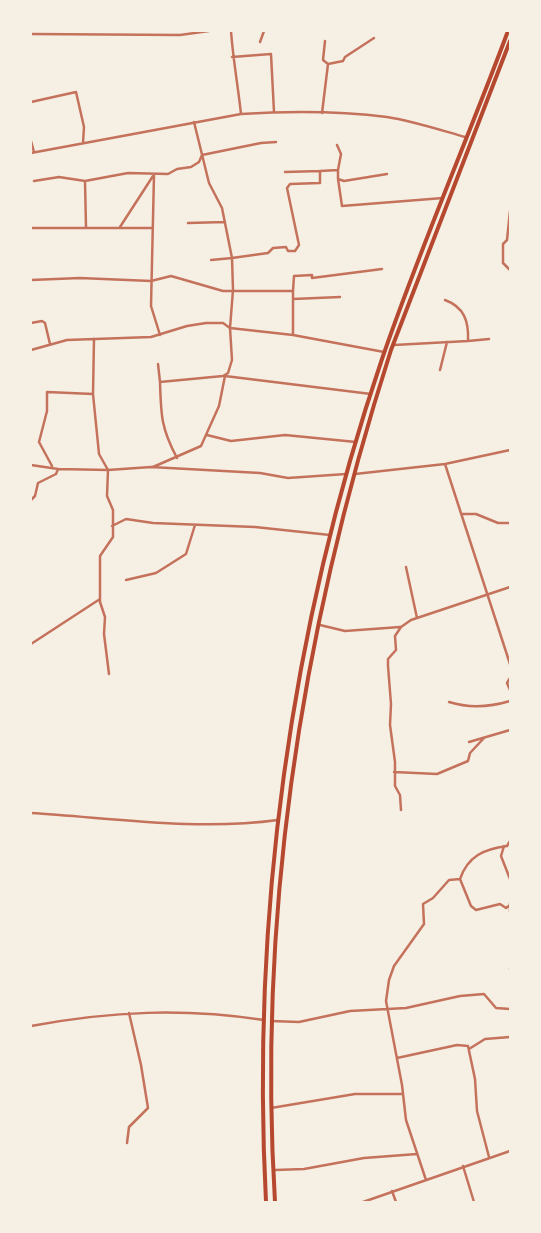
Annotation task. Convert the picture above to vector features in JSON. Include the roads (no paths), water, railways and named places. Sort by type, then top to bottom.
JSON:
[{"type":"highway","points":[[266,1202],[265,960],[278,820],[297,692],[330,535],[370,394],[384,352],[508,31]]},
{"type":"highway","points":[[275,1202],[270,1108],[274,942],[292,767],[318,624],[337,537],[354,474],[394,345],[510,42]]},
{"type":"street","points":[[31,34],[196,34],[209,31]]},
{"type":"street","points":[[231,31],[232,57],[237,76],[242,114]]},
{"type":"street","points":[[260,42],[264,31]]},
{"type":"street","points":[[325,40],[323,60],[328,64],[344,61],[345,57],[374,38]]},
{"type":"street","points":[[232,57],[271,54],[274,112]]},
{"type":"street","points":[[322,112],[328,64]]},
{"type":"street","points":[[31,102],[76,92],[84,127],[83,144]]},
{"type":"street","points":[[31,141],[32,153],[194,122],[242,114],[274,112],[322,112],[389,118],[466,137]]},
{"type":"street","points":[[151,467],[201,446],[208,435],[219,406],[232,360],[230,328],[233,290],[232,258],[222,208],[209,182],[194,122]]},
{"type":"street","points":[[202,155],[261,143],[276,142]]},
{"type":"street","points":[[336,145],[341,154],[338,179],[342,206],[443,198]]},
{"type":"street","points":[[34,182],[59,177],[84,182],[128,173],[168,174],[177,169],[191,167],[199,162],[202,155]]},
{"type":"street","points":[[285,172],[338,170]]},
{"type":"street","points":[[211,260],[268,253],[273,248],[286,247],[288,251],[295,251],[299,245],[287,188],[290,184],[320,183],[320,171]]},
{"type":"street","points":[[338,179],[344,181],[387,174]]},
{"type":"street","points":[[120,227],[154,175]]},
{"type":"street","points":[[154,175],[151,306],[160,335]]},
{"type":"street","points":[[84,182],[86,227]]},
{"type":"street","points":[[510,211],[507,240],[503,244],[504,263],[510,270]]},
{"type":"street","points":[[188,224],[225,222]]},
{"type":"street","points":[[31,228],[152,228]]},
{"type":"street","points":[[293,336],[294,276],[312,275],[312,278],[382,269]]},
{"type":"street","points":[[31,280],[80,278],[151,281],[171,276],[223,290],[293,291]]},
{"type":"street","points":[[293,299],[340,297]]},
{"type":"street","points":[[445,300],[454,303],[467,320],[468,340]]},
{"type":"street","points":[[31,323],[42,321],[45,323],[50,344]]},
{"type":"street","points":[[31,350],[50,344],[94,339],[139,338],[160,335],[186,326],[222,323],[230,328],[293,336],[384,352]]},
{"type":"street","points":[[94,339],[93,394],[99,454],[108,470],[107,496],[112,510],[113,537],[100,556],[100,599],[105,617],[104,634],[109,674]]},
{"type":"street","points":[[394,345],[489,339]]},
{"type":"street","points":[[440,370],[447,342]]},
{"type":"street","points":[[158,364],[162,424],[165,436],[176,458]]},
{"type":"street","points":[[160,382],[226,376],[370,394]]},
{"type":"street","points":[[52,466],[39,442],[47,411],[47,392],[93,394]]},
{"type":"street","points":[[208,435],[231,441],[285,435],[356,442]]},
{"type":"street","points":[[354,474],[445,464],[510,450]]},
{"type":"street","points":[[445,464],[510,664]]},
{"type":"street","points":[[31,465],[52,466],[58,469],[108,470],[151,467],[260,473],[288,478],[347,474]]},
{"type":"street","points":[[31,500],[35,496],[38,483],[56,474],[58,469]]},
{"type":"street","points":[[461,514],[476,514],[498,523],[510,523]]},
{"type":"street","points":[[112,526],[126,518],[153,523],[255,527],[330,535]]},
{"type":"street","points":[[126,580],[156,573],[186,554],[195,525]]},
{"type":"street","points":[[406,567],[417,618]]},
{"type":"street","points":[[318,624],[344,631],[401,627],[417,618],[510,587]]},
{"type":"street","points":[[31,644],[100,599]]},
{"type":"street","points":[[401,627],[395,636],[396,650],[388,658],[391,704],[390,725],[395,762],[394,786],[400,795],[401,810]]},
{"type":"street","points":[[510,678],[508,683],[510,690]]},
{"type":"street","points":[[449,702],[470,706],[510,701]]},
{"type":"street","points":[[469,742],[510,730]]},
{"type":"street","points":[[394,772],[437,774],[468,760],[470,753],[484,738]]},
{"type":"street","points":[[31,813],[154,822],[240,825],[278,820]]},
{"type":"street","points":[[508,844],[491,848],[473,857],[466,863],[460,879],[471,906],[476,910],[500,904],[506,908],[509,905],[510,912]]},
{"type":"street","points":[[508,844],[501,856],[510,880]]},
{"type":"street","points":[[426,1180],[406,1120],[386,1001],[389,980],[394,966],[424,924],[423,904],[433,898],[449,880],[460,879]]},
{"type":"street","points":[[271,1021],[299,1022],[350,1011],[381,1008],[389,1010],[460,996],[484,994],[496,1008],[510,1010]]},
{"type":"street","points":[[31,1026],[88,1015],[129,1013],[215,1012],[264,1020]]},
{"type":"street","points":[[127,1143],[129,1127],[148,1108],[141,1065],[129,1013]]},
{"type":"street","points":[[469,1049],[484,1039],[510,1037]]},
{"type":"street","points":[[396,1058],[457,1045],[468,1046],[475,1079],[476,1111],[489,1157]]},
{"type":"street","points":[[270,1108],[356,1094],[403,1094]]},
{"type":"street","points":[[363,1202],[510,1151]]},
{"type":"street","points":[[273,1170],[304,1169],[364,1158],[417,1154]]},
{"type":"street","points":[[463,1166],[474,1202]]},
{"type":"street","points":[[392,1191],[396,1202]]}]
